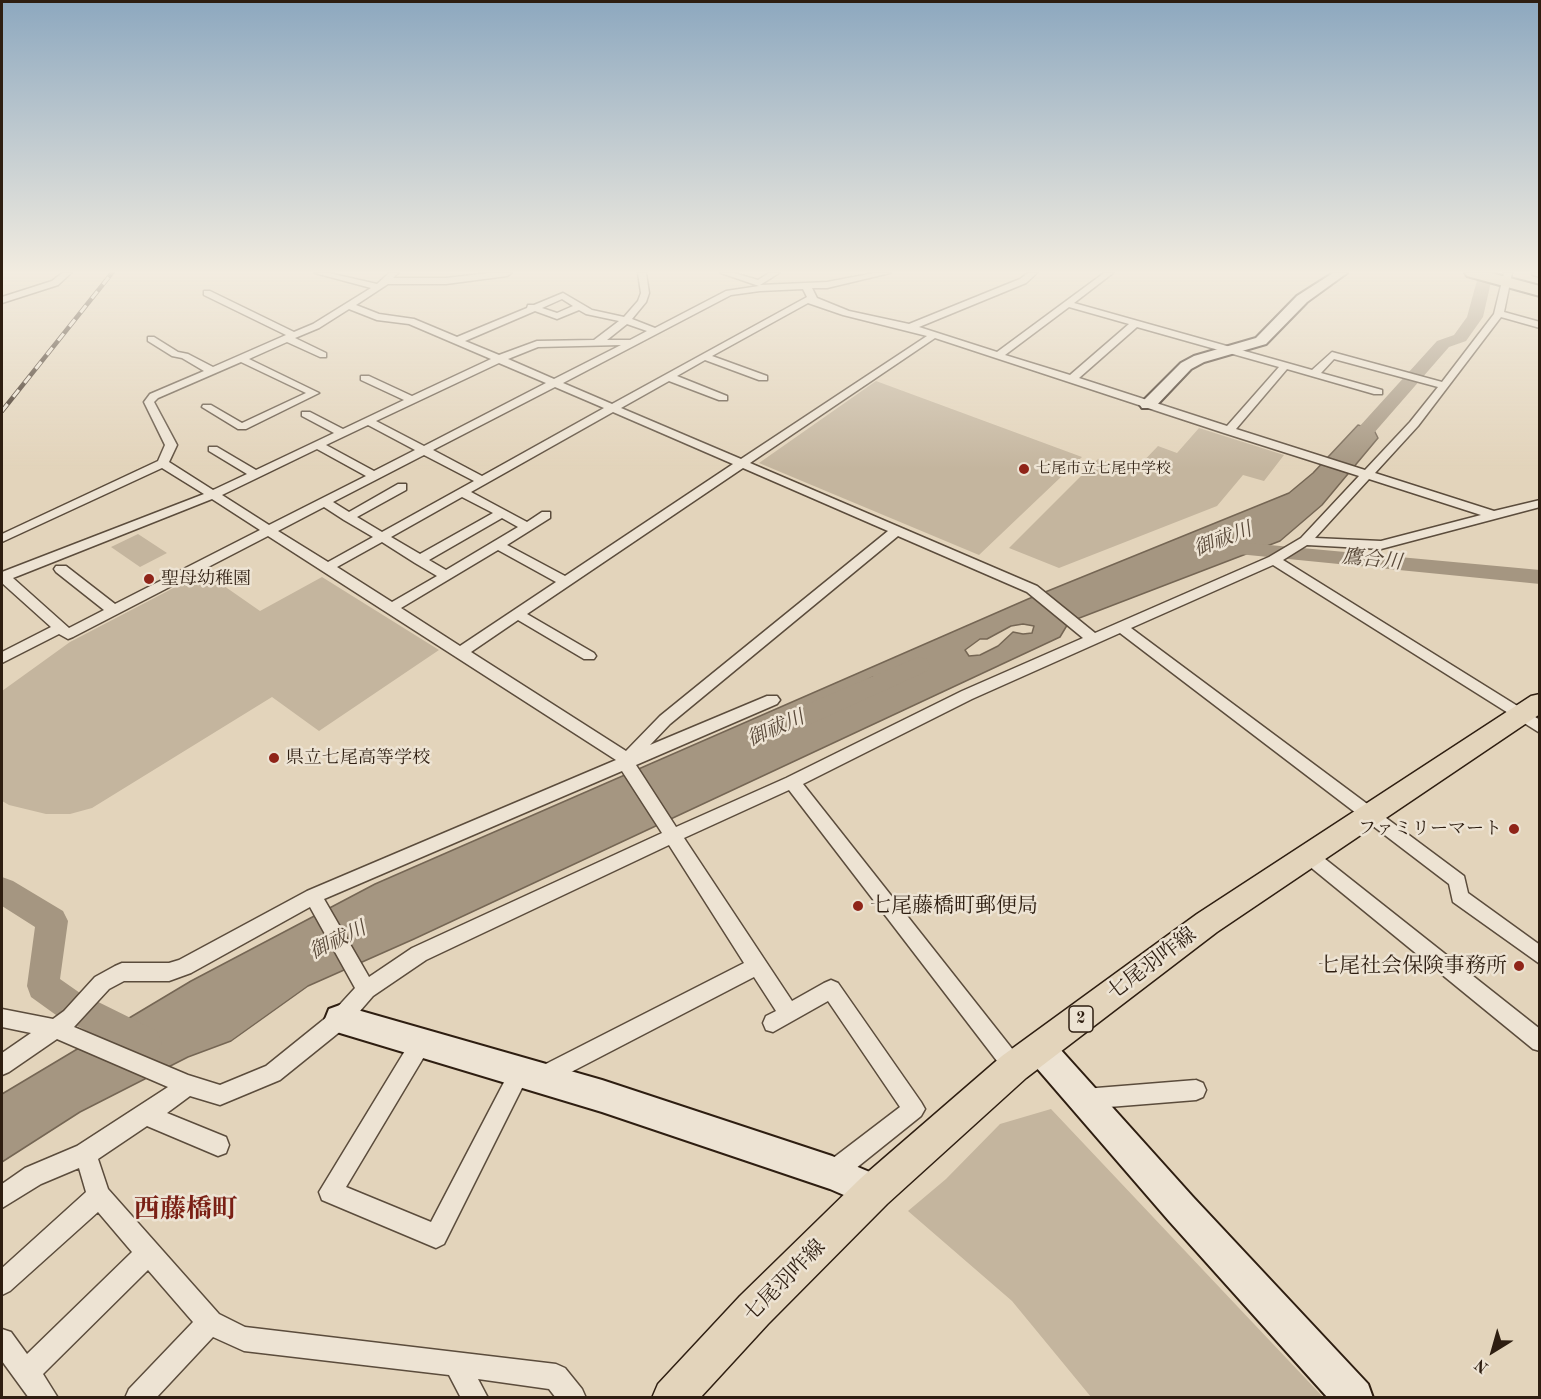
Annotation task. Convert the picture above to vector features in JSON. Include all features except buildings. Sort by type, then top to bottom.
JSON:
[{"type":"main road","name":"七尾羽咋線","points":[[672,1398],[754,1310],[874,1191],[1027,1058],[1207,923],[1372,815],[1533,715]]},
{"type":"street","points":[[2,538],[163,463],[171,445],[149,402],[164,391],[287,338]]},
{"type":"street","points":[[292,338],[323,355]]},
{"type":"street","points":[[450,338],[1032,588],[1093,639]]},
{"type":"street","points":[[456,341],[462,338]]},
{"type":"street","points":[[596,343],[602,338]]},
{"type":"street","points":[[635,341],[537,344],[499,359],[212,495],[2,577],[68,634],[640,338]]},
{"type":"street","points":[[326,568],[738,338]]},
{"type":"street","points":[[461,652],[929,338]]},
{"type":"street","points":[[944,338],[1493,515]]},
{"type":"street","points":[[998,356],[1022,338]]},
{"type":"street","points":[[1071,380],[1119,338]]},
{"type":"street","points":[[1190,338],[1377,392]]},
{"type":"street","points":[[1148,405],[1186,366],[1265,338]]},
{"type":"street","points":[[2,1018],[63,1024],[186,1085],[220,1095],[273,1073],[340,1019],[366,990],[419,954],[792,782],[967,695],[1275,559],[1303,543],[1363,473],[1414,424],[1480,338]]},
{"type":"street","points":[[151,339],[212,370]]},
{"type":"street","points":[[1315,373],[1332,355],[1443,385]]},
{"type":"street","points":[[705,357],[763,378]]},
{"type":"street","points":[[207,407],[242,427],[314,393],[240,358]]},
{"type":"street","points":[[1228,430],[1286,365]]},
{"type":"street","points":[[669,377],[723,398]]},
{"type":"street","points":[[365,378],[412,400]]},
{"type":"street","points":[[306,414],[342,433]]},
{"type":"street","points":[[368,421],[483,481]]},
{"type":"street","points":[[317,445],[373,475]]},
{"type":"street","points":[[213,449],[255,474]]},
{"type":"street","points":[[163,463],[597,739],[626,761],[757,966],[781,1019],[831,989],[914,1109],[832,1173]]},
{"type":"street","points":[[348,517],[402,487]]},
{"type":"street","points":[[462,492],[527,527]]},
{"type":"street","points":[[322,501],[447,576]]},
{"type":"street","points":[[1303,543],[1381,544],[1539,503]]},
{"type":"street","points":[[420,560],[502,513]]},
{"type":"street","points":[[392,609],[546,515]]},
{"type":"street","points":[[626,761],[665,720],[897,530]]},
{"type":"street","points":[[498,545],[566,582]]},
{"type":"street","points":[[1275,559],[1533,715]]},
{"type":"street","points":[[61,569],[113,610]]},
{"type":"street","points":[[517,614],[589,656]]},
{"type":"street","points":[[2,658],[62,627]]},
{"type":"street","points":[[1122,628],[1458,881],[1459,897],[1539,956]]},
{"type":"street","points":[[2,1065],[63,1024],[102,983],[122,972],[169,972],[184,967],[313,896],[772,700]]},
{"type":"street","points":[[792,782],[1027,1058],[1084,1098],[1180,1209],[1354,1398]]},
{"type":"street","points":[[1310,856],[1539,1042]]},
{"type":"street","points":[[313,896],[366,990]]},
{"type":"street","points":[[421,1043],[330,1192],[436,1236],[530,1075],[757,966]]},
{"type":"street","points":[[340,1019],[530,1075],[832,1173],[874,1191]]},
{"type":"street","points":[[2,1197],[33,1176],[85,1154],[172,1098],[186,1085]]},
{"type":"street","points":[[1084,1098],[1196,1090]]},
{"type":"street","points":[[146,1115],[218,1145]]},
{"type":"street","points":[[85,1154],[99,1196],[210,1323],[244,1339],[456,1363],[556,1377],[573,1398]]},
{"type":"street","points":[[2,1283],[99,1196]]},
{"type":"street","points":[[27,1372],[149,1252]]},
{"type":"street","points":[[138,1398],[210,1323]]},
{"type":"street","points":[[2,1341],[45,1398]]},
{"type":"street","points":[[456,1363],[475,1398]]},
{"type":"shaded area","points":[[876,381],[1082,457],[979,555],[759,463]]},
{"type":"shaded area","points":[[1199,428],[1284,455],[1264,481],[1243,475],[1217,506],[1059,568],[1009,548],[1098,459],[1133,472],[1158,446],[1177,453]]},
{"type":"shaded area","points":[[138,534],[167,553],[140,567],[111,547]]},
{"type":"shaded area","points":[[204,572],[260,611],[322,577],[439,650],[319,731],[272,697],[92,808],[70,814],[46,814],[9,805],[2,801],[2,691],[70,642]]},
{"type":"shaded area","points":[[1051,1109],[1323,1397],[1091,1397],[1012,1301],[908,1211],[946,1179],[1000,1124]]},
{"type":"water","points":[[1358,425],[1374,430],[1378,438],[1322,505],[1280,541],[1069,622],[1060,637],[414,939],[308,986],[231,1041],[188,1057],[80,1112],[2,1162],[2,1094],[191,981],[375,884],[1028,599],[1289,493],[1313,473]],"holes":[[[1023,624],[1034,626],[1032,633],[1013,632],[998,646],[980,655],[969,656],[965,650],[980,639],[987,639],[1011,626]],[[873,677],[887,677],[884,682],[857,698],[824,712],[822,710],[842,693]]]},
{"type":"waterway","name":"御祓川","points":[[1346,453],[1443,344],[1459,338]]},
{"type":"waterway","name":"鷹合川","points":[[1226,547],[1540,577]]},
{"type":"waterway","name":"御祓川","points":[[793,721],[918,665]]},
{"type":"waterway","points":[[2,890],[52,921],[43,986],[68,1004],[145,1043]]},
{"type":"railway","points":[[2,411],[60,338]]},
{"type":"place","name":"七尾市立七尾中学校","points":[[1024,469]]},
{"type":"place","name":"聖母幼稚園","points":[[149,579]]},
{"type":"place","name":"県立七尾高等学校","points":[[274,758]]},
{"type":"place","name":"ファミリーマート","points":[[1514,829]]},
{"type":"place","name":"七尾藤橋町郵便局","points":[[858,906]]},
{"type":"place","name":"七尾社会保険事務所","points":[[1519,966]]},
{"type":"district","name":"西藤橋町","points":[[186,1210]]}]
